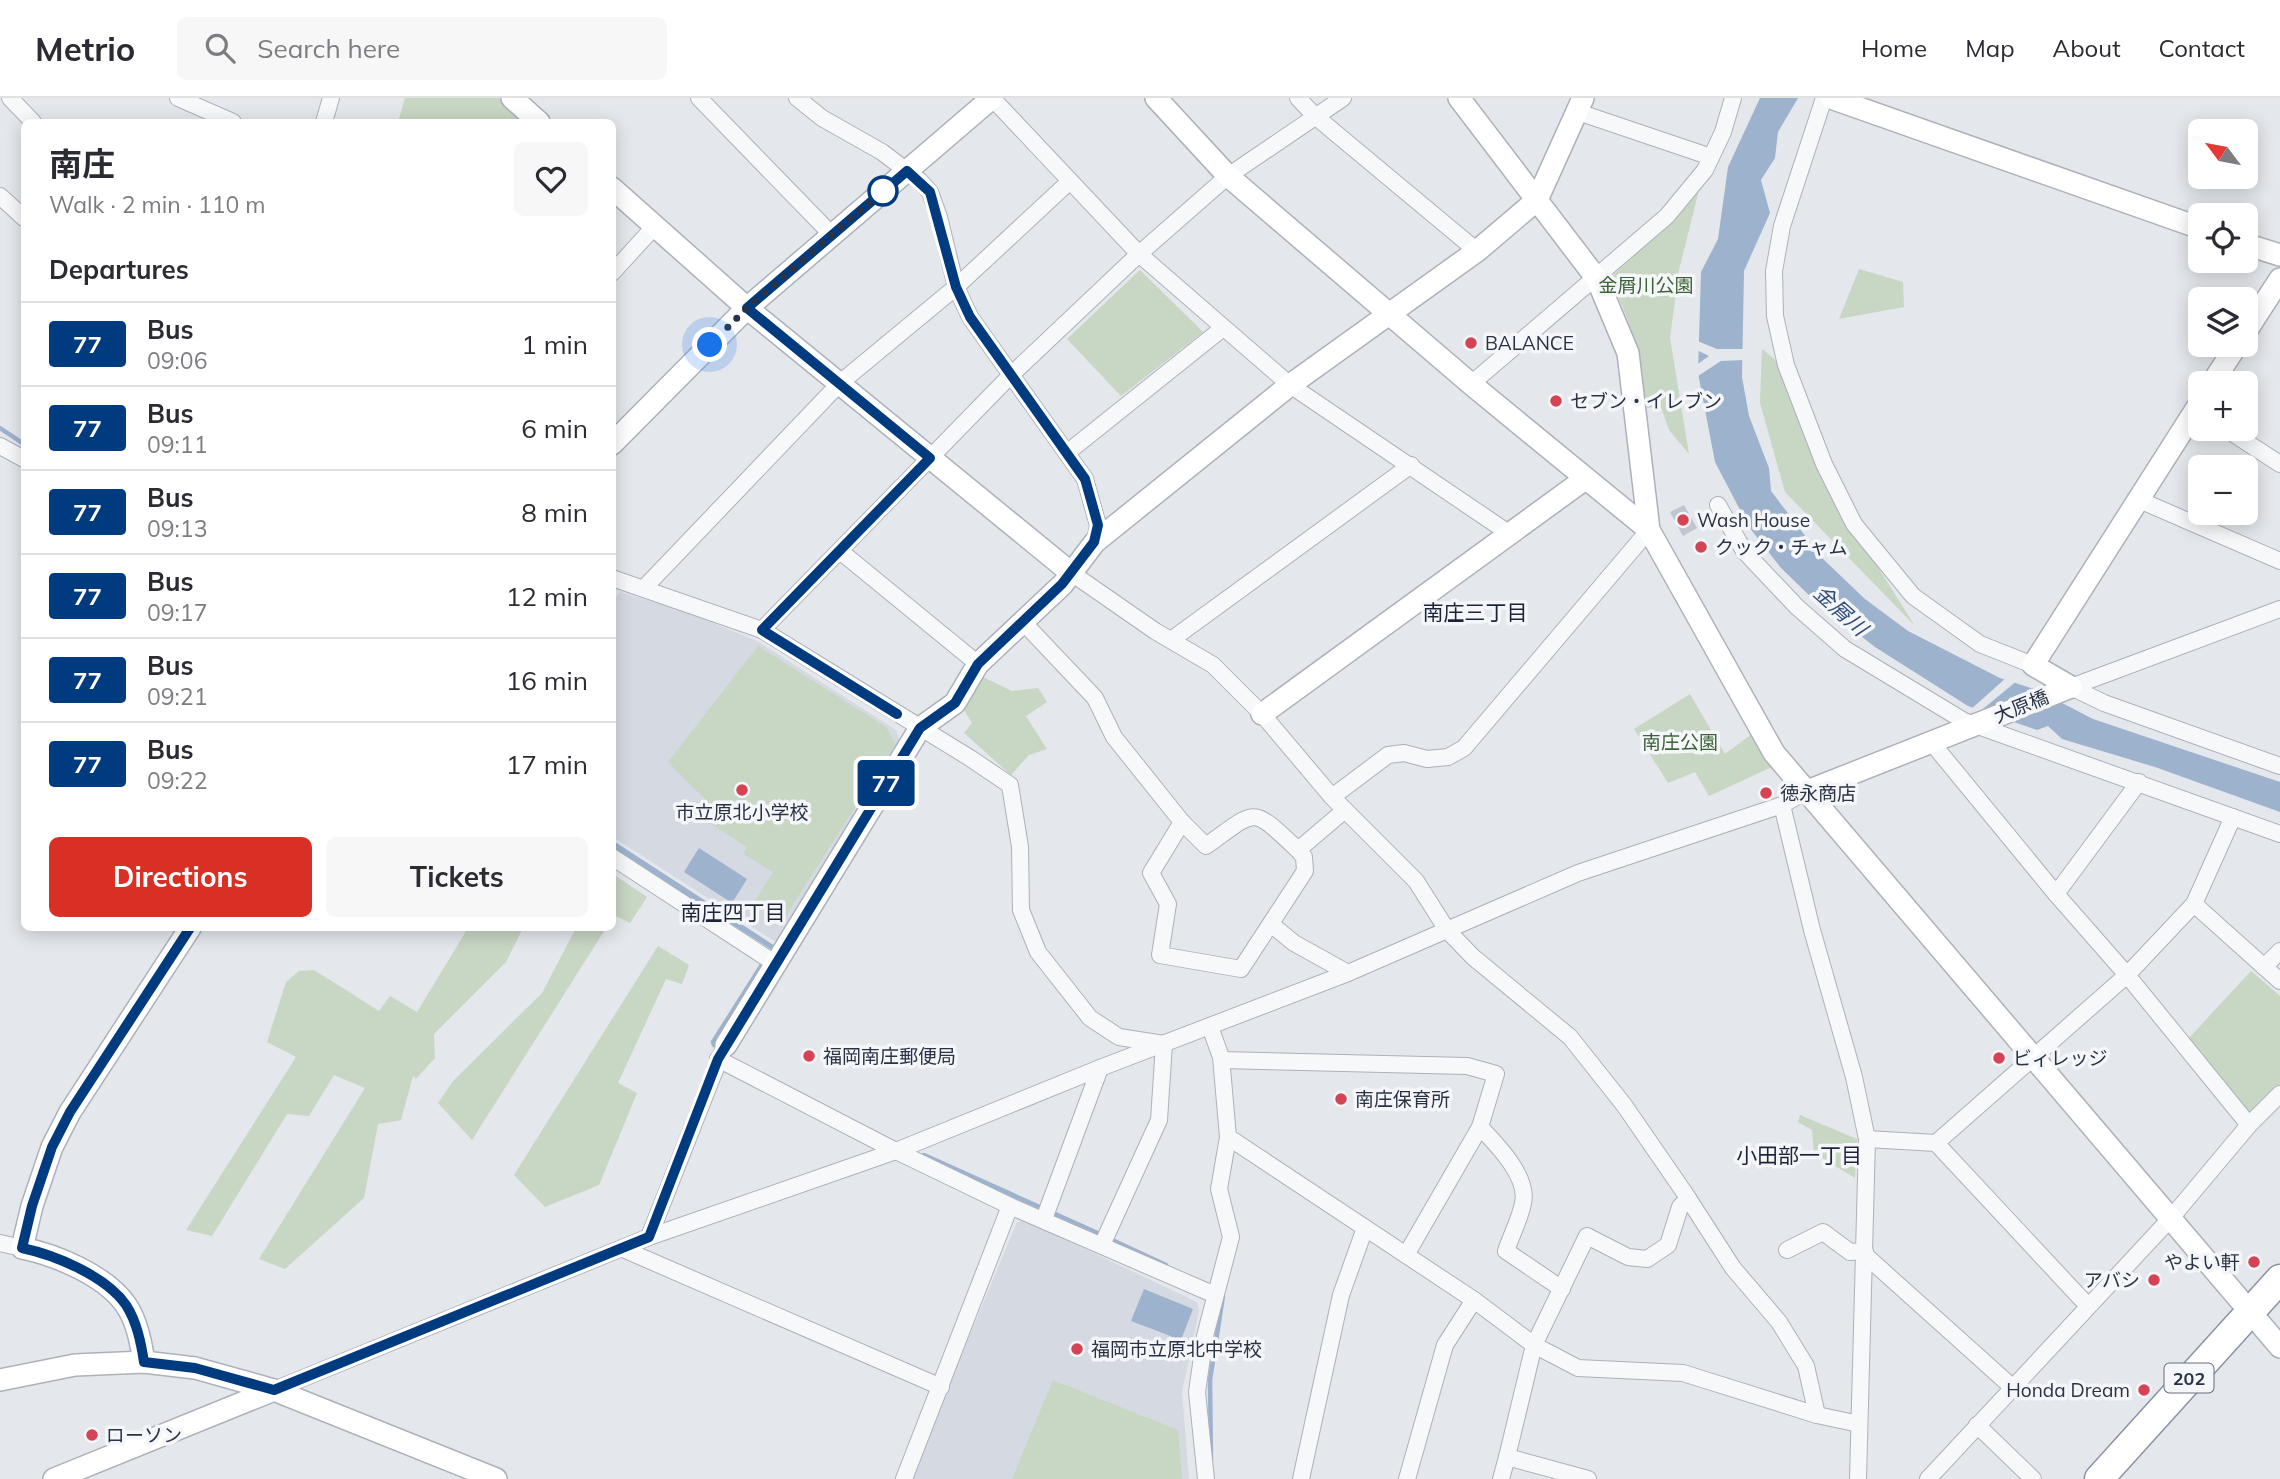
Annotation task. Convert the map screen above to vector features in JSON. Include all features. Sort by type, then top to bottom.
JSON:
[{"type":"highway","name":"202","points":[[2118,1479],[2253,1317],[2280,1279]]},
{"type":"highway","name":"202","points":[[2099,1479],[2253,1317],[2280,1300]]},
{"type":"street","points":[[10,98],[30,119]]},
{"type":"street","points":[[178,98],[226,119]]},
{"type":"street","points":[[325,119],[331,98]]},
{"type":"street","points":[[512,98],[536,119]]},
{"type":"street","points":[[699,98],[832,235]]},
{"type":"street","points":[[797,98],[822,118],[882,152],[930,192],[956,287],[970,317],[1085,479],[1098,525],[1094,542]]},
{"type":"street","points":[[616,440],[747,308],[992,98],[1139,254],[1290,385],[1510,534]]},
{"type":"street","points":[[1156,98],[1228,176],[1471,384],[1648,530],[1774,753],[2280,1347]]},
{"type":"street","points":[[1298,98],[1315,116],[1477,251]]},
{"type":"street","points":[[762,630],[1010,376],[1139,254],[1228,176],[1343,98]]},
{"type":"street","points":[[1332,797],[1388,755],[1404,753],[1427,759],[1448,757],[1464,748],[1648,530],[1628,353],[1597,279],[1459,98]]},
{"type":"street","points":[[1471,384],[1597,279],[1667,216],[1705,170],[1733,98]]},
{"type":"street","points":[[1824,98],[1782,226],[1774,271],[1775,316],[1786,365],[1824,464],[1854,524],[1913,596],[1980,643],[2033,665],[2104,703],[2280,766]]},
{"type":"street","points":[[1831,98],[2188,224]]},
{"type":"street","points":[[649,1237],[722,1052],[920,728],[955,703],[978,664],[1062,584],[1094,542],[1290,385],[1477,251],[1537,200],[1580,105],[1711,157]]},
{"type":"street","points":[[645,587],[840,383],[956,287],[1069,182]]},
{"type":"street","points":[[616,192],[747,308],[1070,572],[1213,665],[1262,714],[1332,797],[1416,881],[1447,930],[1473,957],[1570,1037],[1624,1105],[1733,1269],[1779,1322],[1806,1366],[1817,1415]]},
{"type":"street","points":[[0,196],[21,215]]},
{"type":"street","points":[[616,269],[654,226]]},
{"type":"street","points":[[2258,248],[2280,256]]},
{"type":"street","points":[[2258,313],[2280,279]]},
{"type":"street","points":[[1068,452],[1223,328]]},
{"type":"street","points":[[2033,665],[2188,423]]},
{"type":"street","points":[[2244,441],[2280,464]]},
{"type":"street","points":[[0,446],[21,457]]},
{"type":"street","points":[[1171,640],[1411,465]]},
{"type":"street","points":[[1262,714],[1585,480]]},
{"type":"street","points":[[2137,499],[2280,561]]},
{"type":"street","points":[[1718,505],[1744,551],[1807,616],[1845,649],[1972,726],[2139,782],[2280,834]]},
{"type":"street","points":[[840,551],[978,664]]},
{"type":"street","points":[[616,580],[645,587],[762,630],[1010,785],[1020,847],[1021,911],[1038,952],[1090,1018],[1119,1037],[1164,1044]]},
{"type":"street","points":[[2071,687],[2280,609]]},
{"type":"street","points":[[1023,622],[1095,698],[1114,737],[1182,822],[1206,846],[1248,816],[1263,817],[1304,857],[1305,871],[1241,969],[1160,955],[1168,904],[1151,873],[1182,822]]},
{"type":"street","name":"大原橋","points":[[1805,792],[2071,687]]},
{"type":"street","points":[[1932,743],[2249,1125]]},
{"type":"street","points":[[2056,894],[2139,782]]},
{"type":"street","points":[[54,1479],[649,1237],[896,1151],[1100,1068],[1348,973],[1578,873],[1782,805],[1805,792]]},
{"type":"street","points":[[1782,805],[1812,930],[1854,1077],[1867,1139],[1858,1479]]},
{"type":"street","points":[[1298,850],[1345,810]]},
{"type":"street","points":[[1936,1143],[2127,975],[2194,904],[2232,817]]},
{"type":"street","points":[[616,861],[776,964]]},
{"type":"street","points":[[2194,904],[2280,981]]},
{"type":"street","points":[[1272,925],[1294,943],[1348,973]]},
{"type":"street","points":[[22,1248],[32,1206],[52,1147],[70,1112],[188,931]]},
{"type":"street","points":[[2264,967],[2280,951]]},
{"type":"street","points":[[1206,1479],[1197,1392],[1216,1289],[1231,1237],[1219,1189],[1228,1137],[1222,1060],[1210,1027]]},
{"type":"street","points":[[1105,1238],[1159,1120],[1164,1044]]},
{"type":"street","points":[[722,1052],[896,1151],[1010,1206],[1047,1211],[1216,1289]]},
{"type":"street","points":[[1222,1060],[1467,1066],[1496,1074],[1480,1128],[1406,1255]]},
{"type":"street","points":[[1047,1211],[1100,1068]]},
{"type":"street","points":[[1928,1479],[2171,1218],[2249,1125],[2280,1094]]},
{"type":"street","points":[[1480,1128],[1516,1170],[1524,1201],[1506,1251],[1562,1289]]},
{"type":"street","points":[[1228,1137],[1474,1300],[1534,1345],[1578,1368],[1682,1373],[1817,1415],[1858,1424]]},
{"type":"street","points":[[1867,1139],[1936,1143],[2088,1306]]},
{"type":"street","points":[[1501,1479],[1534,1345],[1587,1236],[1628,1257],[1647,1259],[1668,1245],[1680,1207],[1688,1198]]},
{"type":"street","points":[[904,1479],[1010,1206]]},
{"type":"street","points":[[1301,1479],[1340,1296],[1365,1228]]},
{"type":"street","points":[[1787,1250],[1823,1232],[1850,1252],[1865,1253],[2012,1387]]},
{"type":"street","points":[[0,1243],[63,1259],[101,1283],[125,1304],[140,1339],[144,1362]]},
{"type":"street","points":[[623,1249],[941,1387]]},
{"type":"street","points":[[1407,1479],[1445,1345],[1474,1300]]},
{"type":"street","points":[[0,1380],[75,1365],[144,1362],[195,1368],[274,1390],[496,1479]]},
{"type":"street","points":[[1977,1425],[2033,1479]]},
{"type":"street","points":[[1507,1457],[1588,1479]]},
{"type":"shaded area","name":"市立原北小学校","points":[[620,592],[689,613],[757,641],[896,730],[901,744],[777,943],[616,839],[616,597]]},
{"type":"shaded area","name":"福岡市立原北中学校","points":[[1026,1221],[1197,1302],[1199,1311],[1182,1392],[1189,1479],[910,1479],[1017,1222]]},
{"type":"green space","points":[[405,98],[500,98],[524,119],[399,119]]},
{"type":"green space","name":"金屑川公園","points":[[1700,186],[1679,270],[1670,338],[1689,454],[1669,430],[1661,407],[1647,408],[1631,329],[1611,285],[1612,276],[1678,216]]},
{"type":"green space","points":[[1859,269],[1903,282],[1904,307],[1839,319]]},
{"type":"green space","points":[[1140,270],[1203,332],[1121,396],[1067,339]]},
{"type":"green space","points":[[1762,349],[1777,361],[1818,472],[1915,626],[1785,492],[1760,403]]},
{"type":"green space","points":[[758,646],[886,727],[895,744],[784,919],[755,901],[773,872],[743,854],[747,847],[711,824],[719,813],[668,762]]},
{"type":"green space","points":[[983,677],[1012,691],[1038,688],[1047,702],[1026,716],[1047,749],[1029,755],[1011,775],[964,733],[972,723],[964,710]]},
{"type":"green space","name":"南庄公園","points":[[1690,694],[1725,754],[1752,734],[1772,767],[1709,796],[1695,772],[1668,783],[1634,729]]},
{"type":"green space","points":[[616,876],[647,897],[630,923],[616,916]]},
{"type":"green space","points":[[466,931],[522,931],[506,962],[434,1034],[435,1058],[416,1079],[413,1076],[401,1120],[378,1124],[364,1198],[285,1269],[259,1259],[365,1088],[334,1075],[309,1116],[287,1114],[212,1236],[186,1230],[296,1057],[267,1042],[286,982],[299,971],[314,970],[379,1011],[390,996],[417,1012]]},
{"type":"green space","points":[[574,931],[604,931],[472,1140],[438,1103],[453,1081],[542,993]]},
{"type":"green space","points":[[658,946],[689,965],[682,984],[666,979],[618,1083],[637,1093],[599,1185],[545,1207],[514,1175]]},
{"type":"green space","points":[[2251,971],[2280,996],[2280,1086],[2252,1115],[2188,1039]]},
{"type":"green space","points":[[1800,1115],[1857,1139],[1855,1178],[1814,1153],[1812,1130],[1798,1122]]},
{"type":"green space","points":[[1053,1380],[1178,1430],[1182,1479],[1012,1479]]},
{"type":"water","name":"金屑川","points":[[1760,98],[1798,98],[1778,132],[1775,158],[1761,180],[1770,213],[1744,271],[1742,377],[1749,416],[1769,468],[1771,491],[1822,558],[1865,599],[1908,631],[2000,678],[2037,690],[2093,719],[2280,782],[2280,812],[2155,767],[2062,739],[2048,726],[2037,730],[1968,706],[1875,647],[1812,598],[1781,568],[1749,527],[1715,462],[1698,373],[1701,272],[1718,239],[1728,167]]},
{"type":"water","points":[[616,843],[775,946],[772,950],[616,852]]},
{"type":"water","points":[[699,848],[747,879],[732,903],[684,872]]},
{"type":"water","points":[[1144,1289],[1193,1309],[1181,1340],[1131,1321]]},
{"type":"pier","points":[[1695,340],[1717,349],[1746,349],[1746,360],[1721,361],[1695,378],[1695,366],[1709,356],[1695,349]]},
{"type":"pier","points":[[2007,677],[2018,680],[1978,713],[1969,711]]},
{"type":"building","name":"Wash House","points":[[1684,505],[1697,528],[1683,536],[1670,512]]},
{"type":"waterway","points":[[0,428],[21,442]]},
{"type":"waterway","points":[[714,1045],[713,1042],[765,960]]},
{"type":"waterway","points":[[924,1155],[1102,1235]]},
{"type":"waterway","points":[[1110,1239],[1166,1265]]},
{"type":"waterway","points":[[1211,1461],[1210,1380],[1223,1296]]},
{"type":"bus line","name":"77","points":[[188,931],[70,1112],[52,1147],[32,1206],[22,1248],[63,1259],[101,1283],[125,1304],[140,1339],[144,1362],[195,1368],[274,1390],[649,1237],[718,1059],[920,728],[955,703],[978,664],[1062,584],[1094,542],[1098,525],[1085,479],[970,317],[956,287],[930,192],[907,171],[747,308],[930,458],[762,630],[897,714]]},
{"type":"place","name":"BALANCE","points":[[1471,343]]},
{"type":"place","name":"セブン・イレブン","points":[[1556,401]]},
{"type":"place","name":"Wash House","points":[[1683,520]]},
{"type":"place","name":"クック・チャム","points":[[1701,547]]},
{"type":"place","name":"市立原北小学校","points":[[742,790]]},
{"type":"place","name":"徳永商店","points":[[1766,793]]},
{"type":"place","name":"福岡南庄郵便局","points":[[809,1056]]},
{"type":"place","name":"ビィレッジ","points":[[1999,1058]]},
{"type":"place","name":"南庄保育所","points":[[1341,1099]]},
{"type":"place","name":"やよい軒","points":[[2254,1262]]},
{"type":"place","name":"アバシ","points":[[2154,1280]]},
{"type":"place","name":"福岡市立原北中学校","points":[[1077,1349]]},
{"type":"place","name":"Honda Dream","points":[[2144,1390]]},
{"type":"place","name":"ローソン","points":[[92,1435]]},
{"type":"district","name":"南庄三丁目","points":[[1475,612]]},
{"type":"district","name":"南庄四丁目","points":[[733,912]]},
{"type":"district","name":"小田部一丁目","points":[[1799,1155]]},
{"type":"route","points":[[710,345],[747,308],[888,187],[883,191]]}]
